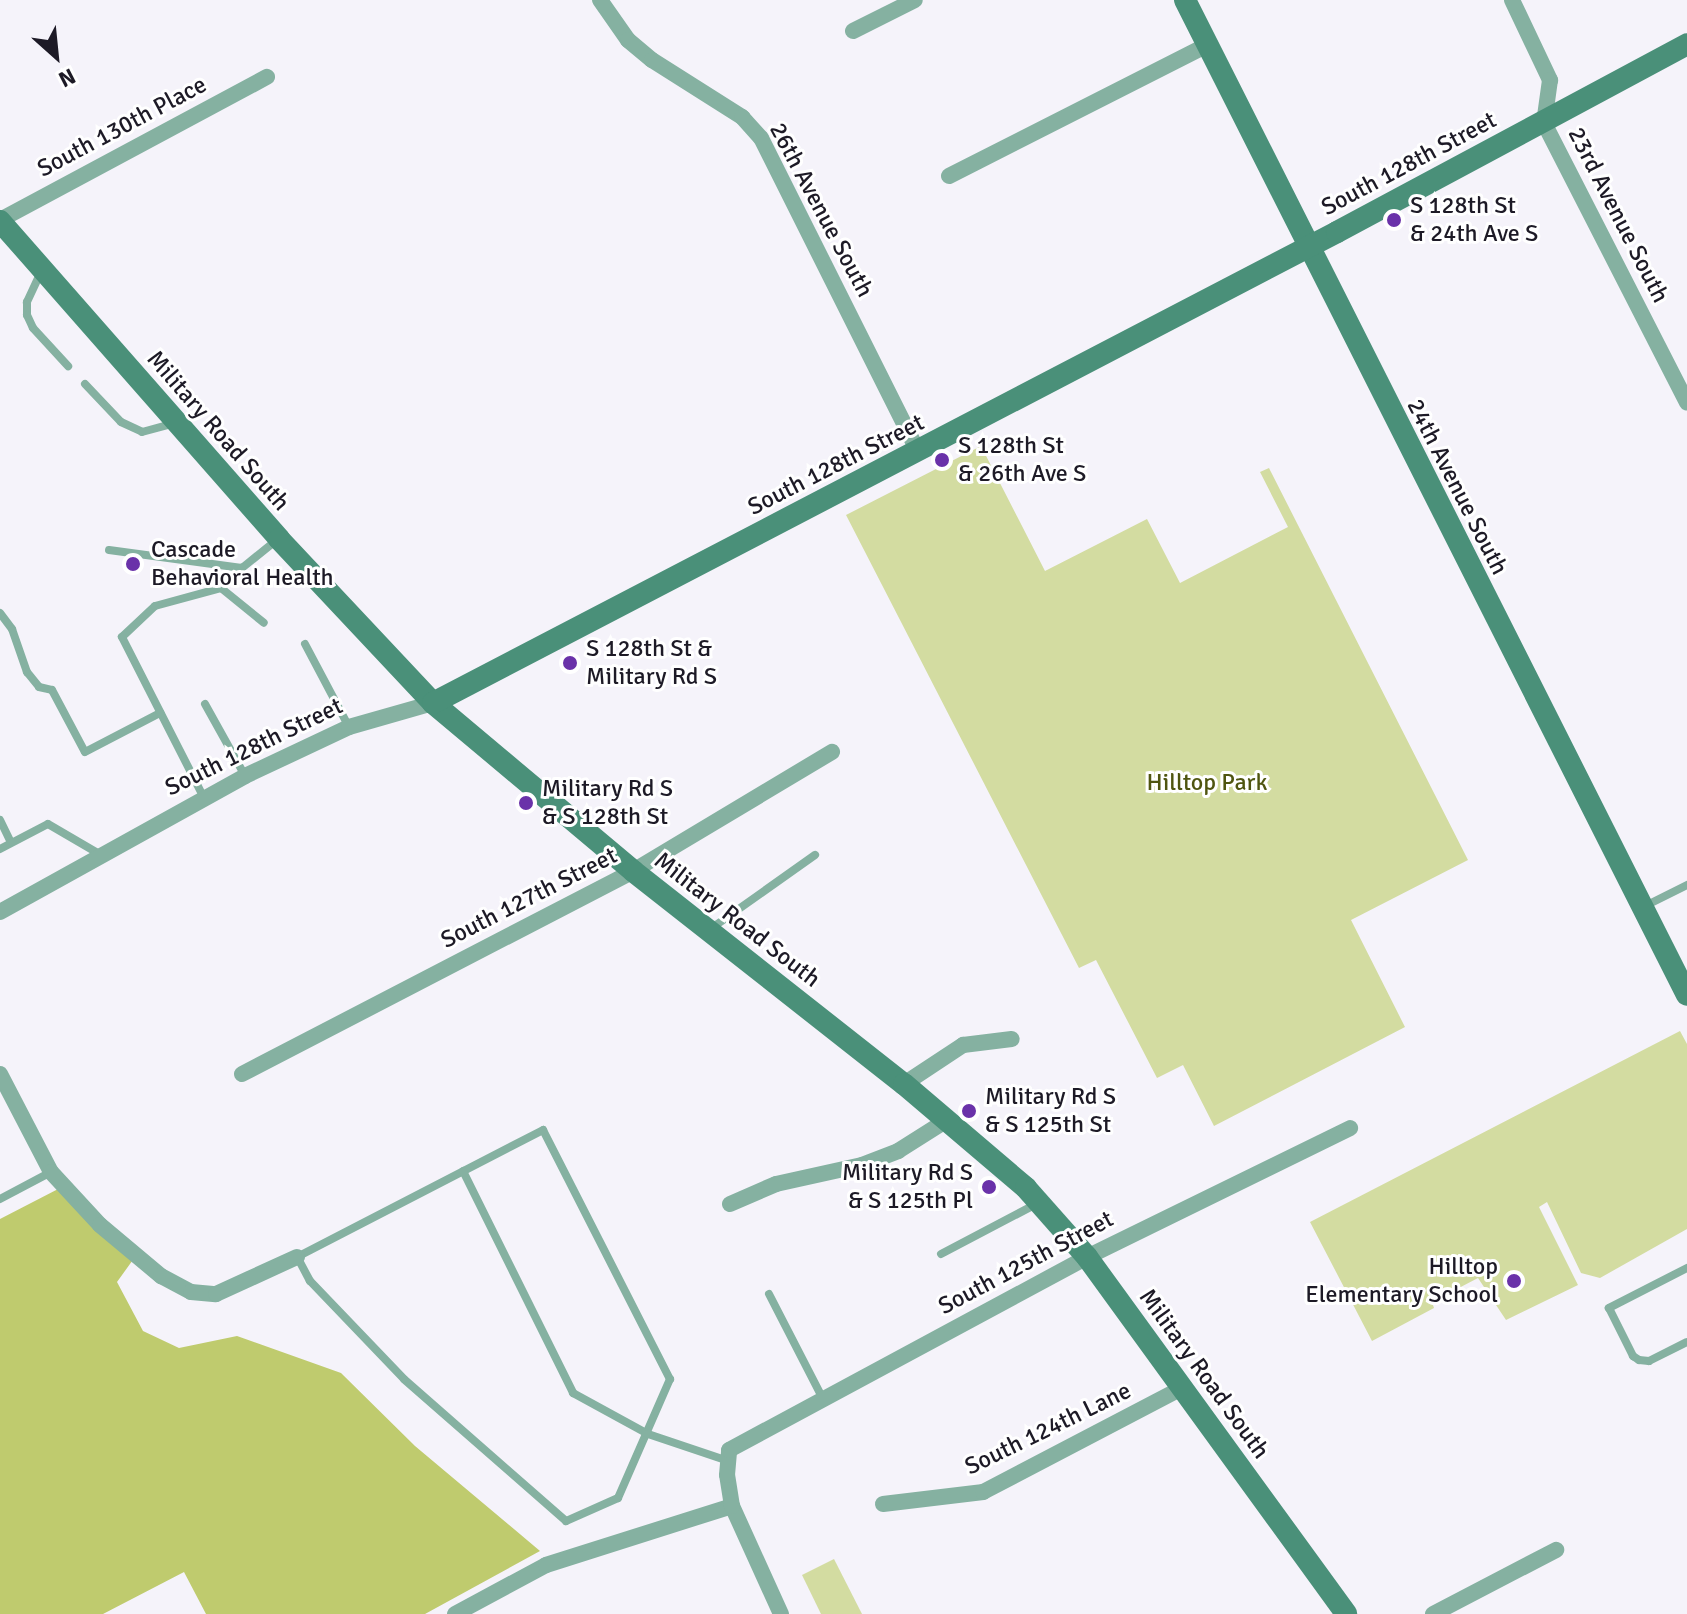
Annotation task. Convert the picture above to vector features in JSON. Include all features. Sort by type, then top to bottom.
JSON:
[{"type":"street","name":"26th Avenue South","points":[[600,0],[608,16],[640,50],[742,117],[761,138],[918,452]]},
{"type":"street","points":[[853,31],[915,0]]},
{"type":"street","name":"24th Avenue South","points":[[1185,0],[1687,995]]},
{"type":"street","name":"23rd Avenue South","points":[[1512,0],[1550,80],[1544,123],[1687,403]]},
{"type":"street","name":"South 128th Street","points":[[0,912],[245,776],[349,727],[433,703],[918,452],[1544,123],[1687,44]]},
{"type":"street","points":[[949,176],[1207,45]]},
{"type":"street","name":"South 130th Place","points":[[0,220],[267,77]]},
{"type":"street","name":"Military Road South","points":[[0,220],[279,539],[433,703],[633,871],[904,1084],[1039,1203],[1087,1257],[1346,1614]]},
{"type":"street","name":"South 127th Street","points":[[242,1074],[633,871],[832,752]]},
{"type":"street","points":[[904,1084],[963,1045],[1012,1039]]},
{"type":"street","points":[[0,1074],[51,1172],[100,1225],[161,1276],[191,1292],[216,1294],[297,1257]]},
{"type":"street","points":[[730,1204],[776,1184],[862,1165],[898,1151],[947,1120]]},
{"type":"street","name":"South 125th Street","points":[[729,1455],[823,1399],[1087,1257],[1350,1128]]},
{"type":"street","name":"South 124th Lane","points":[[883,1504],[983,1492],[1182,1388]]},
{"type":"street","points":[[729,1455],[732,1506],[781,1614]]},
{"type":"street","points":[[455,1614],[546,1565],[732,1506]]},
{"type":"street","points":[[1433,1614],[1556,1550]]},
{"type":"lane","points":[[42,269],[27,302],[27,315],[33,328],[68,366]]},
{"type":"lane","points":[[85,384],[121,422],[142,432],[177,422]]},
{"type":"lane","points":[[205,799],[122,637],[155,606],[221,588],[279,539]]},
{"type":"lane","points":[[109,550],[242,568]]},
{"type":"lane","points":[[221,588],[264,623]]},
{"type":"lane","points":[[0,613],[12,629],[27,672],[39,687],[52,690],[85,752],[160,713]]},
{"type":"lane","points":[[305,644],[349,727]]},
{"type":"lane","points":[[205,704],[245,776]]},
{"type":"lane","points":[[0,820],[11,843]]},
{"type":"lane","points":[[0,849],[48,824],[101,855]]},
{"type":"lane","points":[[709,931],[815,855]]},
{"type":"lane","points":[[1642,907],[1687,885]]},
{"type":"lane","points":[[543,1130],[670,1379],[618,1498],[566,1521],[413,1388],[310,1281],[297,1257],[543,1130]]},
{"type":"lane","points":[[463,1171],[573,1393],[648,1434],[729,1455]]},
{"type":"lane","points":[[0,1199],[51,1172]]},
{"type":"lane","points":[[941,1254],[1039,1203]]},
{"type":"lane","points":[[1687,1268],[1609,1308],[1633,1356],[1639,1360],[1649,1361],[1687,1342]]},
{"type":"lane","points":[[769,1294],[823,1399]]},
{"type":"green space","name":"Hilltop Park","points":[[981,446],[1045,571],[1147,519],[1180,583],[1288,527],[1260,472],[1269,468],[1468,860],[1351,920],[1405,1027],[1214,1126],[1183,1065],[1157,1078],[1096,960],[1079,968],[846,515]]},
{"type":"green space","points":[[1680,1031],[1687,1044],[1687,1229],[1600,1278],[1581,1273],[1547,1202],[1539,1207],[1578,1285],[1506,1320],[1478,1278],[1432,1302],[1434,1308],[1372,1341],[1310,1222]]},
{"type":"green space","points":[[62,1187],[135,1257],[117,1282],[143,1331],[179,1348],[237,1336],[341,1373],[415,1446],[540,1551],[425,1614],[206,1614],[184,1572],[103,1614],[0,1614],[0,1219]]},
{"type":"green space","points":[[834,1559],[862,1614],[821,1614],[802,1575]]},
{"type":"place","name":"S 128th St & 24th Ave S","points":[[1394,220]]},
{"type":"place","name":"S 128th St & 26th Ave S","points":[[942,460]]},
{"type":"place","name":"Cascade Behavioral Health","points":[[133,564]]},
{"type":"place","name":"S 128th St & Military Rd S","points":[[570,663]]},
{"type":"place","name":"Military Rd S & S 128th St","points":[[526,803]]},
{"type":"place","name":"Military Rd S & S 125th St","points":[[969,1111]]},
{"type":"place","name":"Military Rd S & S 125th Pl","points":[[989,1187]]},
{"type":"place","name":"Hilltop Elementary School","points":[[1514,1281]]}]
